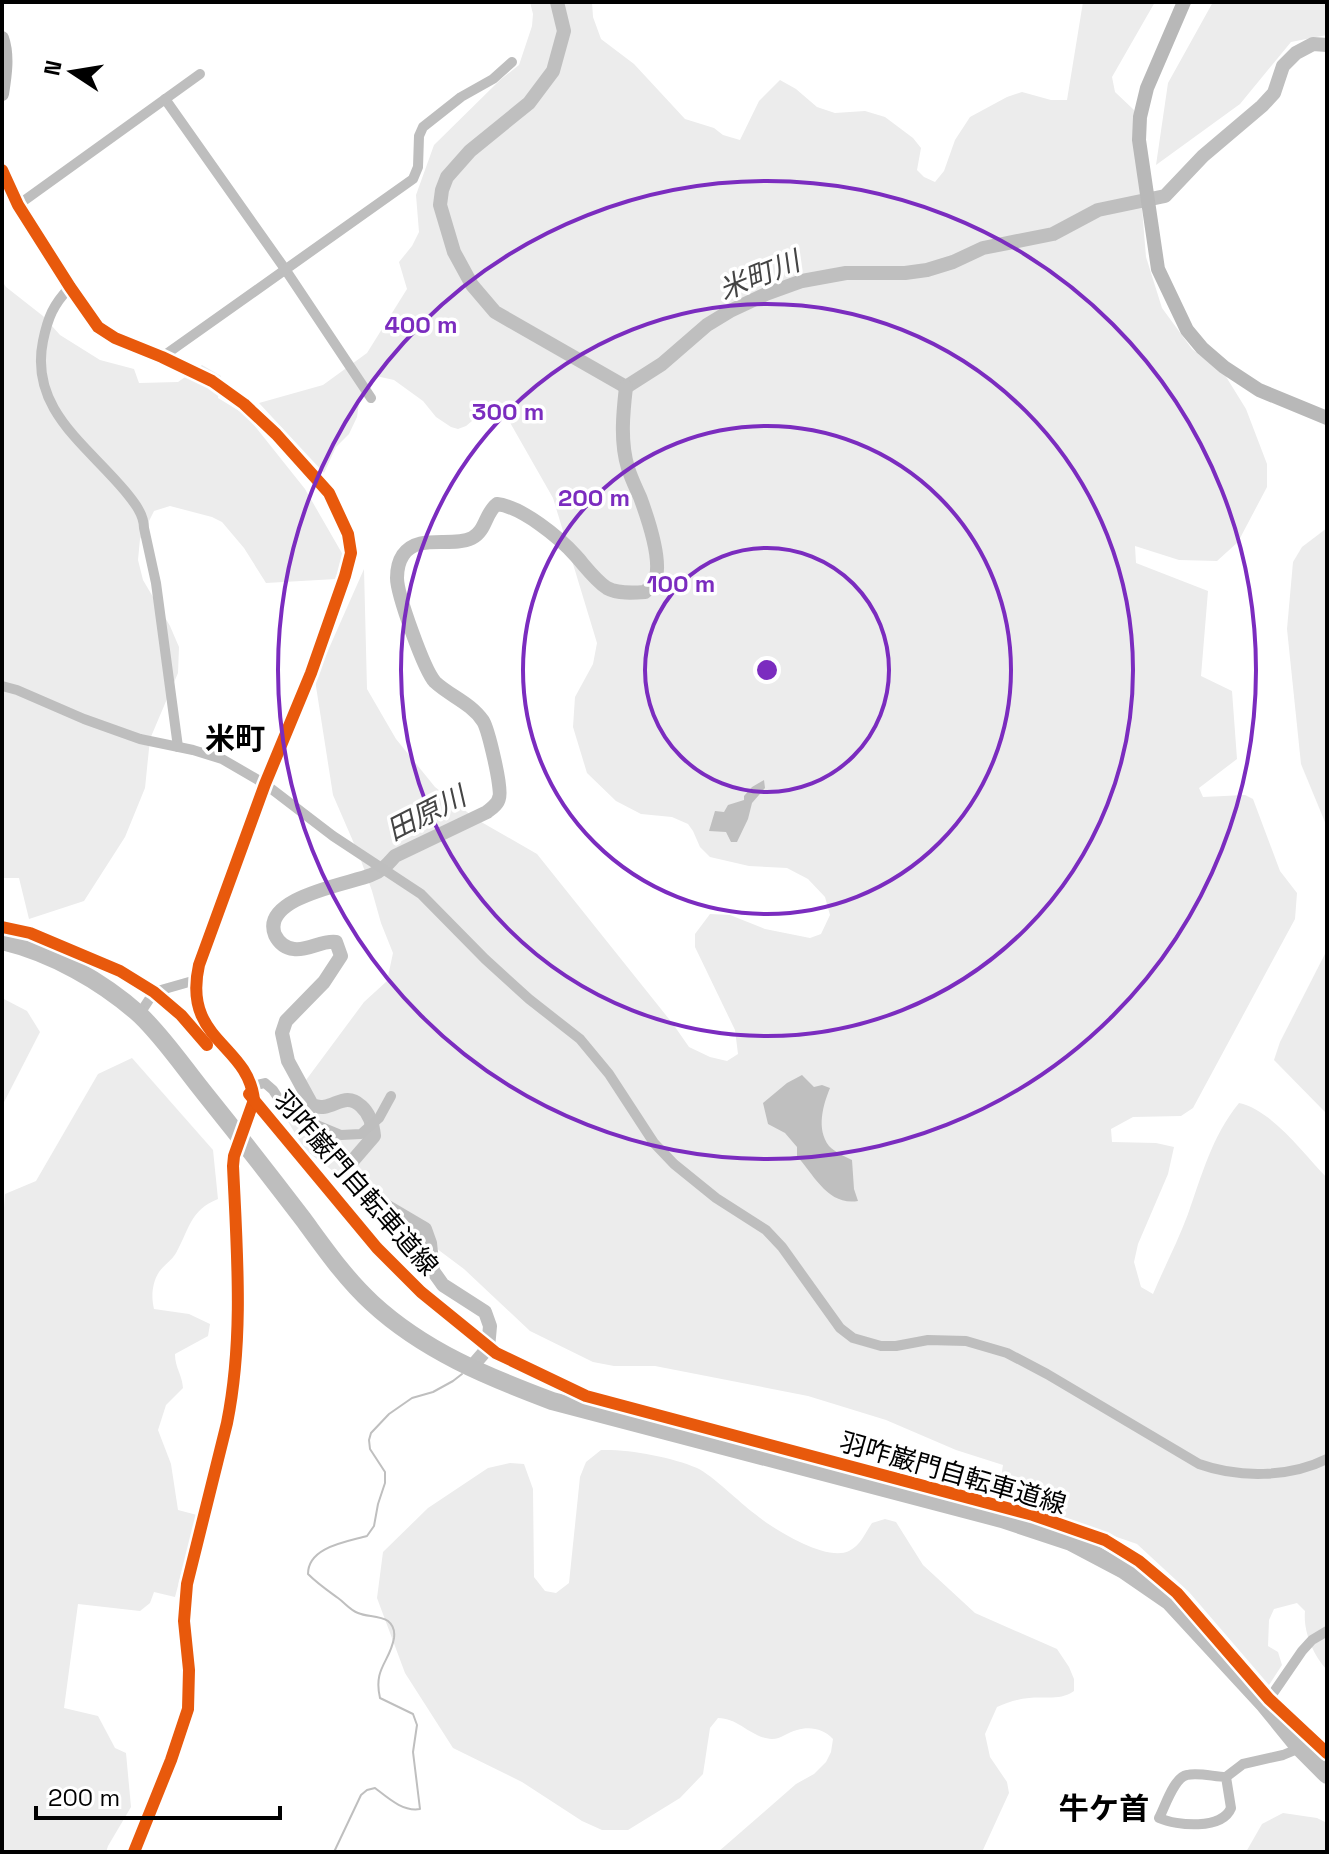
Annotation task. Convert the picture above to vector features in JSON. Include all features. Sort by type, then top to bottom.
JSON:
[{"type":"highway","points":[[2,941],[46,956],[80,973],[139,1015],[158,1034],[241,1139],[348,1280],[405,1330],[447,1357],[552,1401],[1002,1519],[1071,1542],[1124,1570],[1169,1601],[1327,1775]]},
{"type":"street","points":[[1184,2],[1147,88],[1140,117],[1139,140],[1158,269],[1187,330],[1202,348],[1259,390],[1325,419]]},
{"type":"street","points":[[2,38],[5,72],[2,94]]},
{"type":"street","points":[[162,357],[413,179],[418,167],[419,136],[423,127],[461,97],[493,79],[512,62]]},
{"type":"street","points":[[18,205],[200,74]]},
{"type":"street","points":[[165,99],[371,398]]},
{"type":"street","points":[[2,170],[18,205],[98,327],[115,338],[212,381],[244,404],[276,434],[329,493],[348,534],[351,553],[311,673],[265,784],[196,980],[196,999],[204,1022],[247,1073],[254,1100],[233,1166],[238,1313],[235,1377],[227,1423],[187,1584],[184,1621],[190,1680],[188,1709],[134,1852]]},
{"type":"street","points":[[70,287],[55,303],[48,319],[41,350],[42,381],[60,419],[122,487],[145,524],[178,747]]},
{"type":"street","points":[[2,686],[140,739],[222,759],[265,784],[333,836],[421,894],[485,959],[580,1039],[609,1074],[654,1143],[674,1164],[716,1198],[766,1230],[796,1263],[840,1328],[853,1338],[881,1346],[928,1340],[966,1341],[992,1347],[1047,1374],[1210,1468],[1239,1474],[1286,1471],[1327,1459]]},
{"type":"street","points":[[139,1015],[154,992],[196,980]]},
{"type":"street","points":[[252,1086],[265,1083],[288,1113],[341,1135],[361,1134],[379,1118],[391,1096]]},
{"type":"street","points":[[1265,1705],[1302,1651],[1327,1631]]},
{"type":"street","points":[[1226,1777],[1231,1808],[1224,1818],[1209,1824],[1168,1823],[1159,1818],[1181,1777],[1188,1774],[1226,1777],[1243,1764],[1300,1748]]},
{"type":"shaded area","points":[[530,2],[592,2],[593,17],[601,39],[634,64],[685,119],[740,140],[759,101],[780,80],[817,107],[835,113],[865,111],[885,117],[921,148],[917,170],[935,182],[944,171],[955,140],[970,117],[1022,92],[1051,100],[1067,100],[1083,2],[1155,2],[1112,77],[1115,92],[1134,110],[1146,257],[1162,308],[1192,349],[1225,375],[1246,409],[1267,464],[1267,487],[1238,542],[1217,561],[1179,560],[1135,546],[1136,563],[1208,591],[1201,676],[1232,691],[1237,759],[1199,788],[1203,797],[1245,795],[1253,799],[1280,871],[1297,893],[1295,919],[1193,1108],[1181,1116],[1133,1117],[1111,1129],[1112,1142],[1156,1143],[1174,1147],[1168,1174],[1138,1244],[1134,1262],[1141,1287],[1153,1294],[1215,1142],[1239,1103],[1275,1123],[1327,1178],[1327,1670],[1313,1650],[1307,1635],[1305,1611],[1297,1603],[1274,1609],[1269,1620],[1268,1646],[1278,1652],[1282,1665],[1269,1685],[1189,1592],[1137,1544],[998,1496],[1003,1465],[956,1450],[886,1420],[808,1396],[655,1366],[614,1366],[593,1362],[530,1331],[464,1269],[305,1150],[287,1120],[289,1103],[364,1002],[387,981],[393,953],[359,855],[333,795],[315,680],[364,569],[367,689],[396,739],[435,787],[476,819],[537,854],[689,1047],[727,1061],[738,1054],[735,1030],[695,947],[695,934],[710,914],[730,915],[765,929],[810,938],[821,934],[830,915],[825,897],[808,879],[787,868],[749,866],[710,857],[700,847],[688,824],[672,817],[641,814],[616,801],[587,773],[573,727],[575,697],[593,664],[597,643],[553,498],[508,419],[493,413],[478,416],[458,429],[451,427],[394,380],[376,376],[360,396],[357,417],[349,434],[336,447],[324,473],[259,403],[323,385],[367,353],[407,289],[399,262],[419,232],[416,195],[434,145],[519,65],[532,26]]},
{"type":"shaded area","points":[[1213,2],[1327,2],[1327,35],[1291,42],[1240,104],[1156,165],[1168,83]]},
{"type":"shaded area","points":[[2,281],[60,335],[100,360],[134,369],[139,383],[178,382],[202,365],[221,376],[218,398],[246,415],[305,489],[343,555],[336,579],[266,583],[244,548],[222,522],[170,506],[154,511],[140,539],[138,560],[143,580],[179,647],[178,673],[150,739],[145,788],[125,837],[84,901],[29,919],[19,878],[2,878]]},
{"type":"shaded area","points":[[1327,528],[1327,827],[1301,764],[1287,629],[1293,562],[1302,547]]},
{"type":"shaded area","points":[[764,780],[765,788],[752,803],[737,842],[731,842],[726,832],[709,831],[715,811],[724,812],[728,805],[744,800],[752,787]]},
{"type":"shaded area","points":[[1327,950],[1327,1114],[1274,1060],[1280,1042]]},
{"type":"shaded area","points":[[2,998],[27,1011],[40,1032],[2,1106]]},
{"type":"shaded area","points":[[132,1058],[213,1150],[218,1199],[196,1215],[176,1253],[157,1276],[152,1295],[154,1309],[189,1314],[210,1324],[208,1336],[175,1354],[183,1388],[166,1405],[158,1430],[171,1464],[178,1510],[197,1515],[175,1597],[154,1592],[150,1603],[140,1611],[78,1604],[64,1708],[98,1716],[115,1748],[126,1753],[131,1807],[106,1852],[2,1852],[2,1236],[5,1194],[36,1181],[98,1074]]},
{"type":"shaded area","points":[[802,1075],[814,1087],[822,1085],[830,1088],[823,1109],[823,1132],[829,1146],[852,1160],[858,1201],[838,1199],[830,1194],[797,1156],[797,1147],[785,1133],[768,1124],[763,1103]]},
{"type":"shaded area","points":[[601,1450],[650,1454],[697,1468],[774,1528],[827,1552],[849,1551],[860,1542],[872,1523],[885,1519],[896,1522],[923,1565],[975,1613],[1057,1649],[1074,1679],[1074,1691],[1058,1697],[1021,1699],[997,1707],[985,1734],[990,1757],[1007,1782],[1009,1793],[982,1852],[718,1852],[826,1762],[833,1739],[812,1728],[772,1739],[718,1718],[710,1728],[703,1774],[680,1798],[628,1830],[602,1830],[582,1821],[522,1782],[453,1748],[405,1673],[377,1598],[383,1552],[428,1508],[488,1468],[510,1463],[524,1464],[533,1489],[534,1577],[545,1591],[556,1593],[569,1583],[580,1477],[586,1462]]},
{"type":"shaded area","points":[[1283,1813],[1317,1818],[1327,1823],[1327,1852],[1246,1852],[1262,1824]]},
{"type":"waterway","name":"米町川","points":[[557,2],[564,31],[553,71],[529,103],[470,151],[447,177],[440,205],[454,252],[472,285],[495,312],[626,387]]},
{"type":"waterway","name":"米町川","points":[[626,387],[662,364],[707,325],[730,311],[802,281],[846,273],[927,270],[983,248],[1053,234],[1098,210],[1165,196],[1203,156],[1274,93],[1283,66],[1296,53],[1313,44],[1327,45]]},
{"type":"waterway","name":"田原川","points":[[475,1363],[488,1348],[490,1326],[485,1312],[443,1285],[433,1271],[425,1229],[357,1189],[348,1177],[349,1165],[374,1136],[367,1113],[355,1101],[349,1100],[326,1107],[312,1105],[288,1061],[282,1033],[286,1021],[324,982],[341,956],[336,942],[288,948],[275,935],[274,922],[281,911],[293,902],[375,873],[395,856],[487,812],[498,800],[497,772],[483,721],[473,709],[435,682],[412,632],[397,578],[400,560],[409,548],[417,544],[472,538],[497,504],[518,511],[550,532],[607,588],[621,592],[645,592],[653,584],[657,569],[655,548],[624,448],[626,387]]},
{"type":"waterway","name":"田原川","points":[[334,1852],[361,1795],[367,1790],[375,1788],[402,1806],[420,1809],[413,1752],[417,1725],[413,1714],[380,1698],[380,1672],[394,1638],[391,1624],[352,1610],[308,1574],[310,1565],[321,1552],[367,1536],[374,1526],[385,1472],[370,1449],[371,1433],[389,1414],[412,1398],[433,1392],[462,1374]]},
{"type":"cycle path","name":"羽咋巌門自転車道線","points":[[2,170],[18,205],[98,327],[115,338],[212,381],[244,404],[276,434],[329,493],[348,534],[351,553],[311,673],[265,784],[199,965],[196,990],[200,1010],[207,1026],[240,1066],[249,1081],[254,1100],[233,1166],[238,1295],[236,1360],[227,1423],[187,1584],[184,1621],[189,1670],[188,1709],[134,1852]]},
{"type":"cycle path","points":[[2,927],[30,933],[120,971],[154,992],[181,1015],[207,1045]]},
{"type":"cycle path","name":"羽咋巌門自転車道線","points":[[249,1094],[377,1248],[421,1292],[496,1353],[586,1396],[1033,1515],[1105,1540],[1139,1561],[1177,1593],[1269,1699],[1327,1753]]},
{"type":"district","name":"米町","points":[[235,738]]},
{"type":"district","name":"牛ケ首","points":[[1104,1808]]}]
